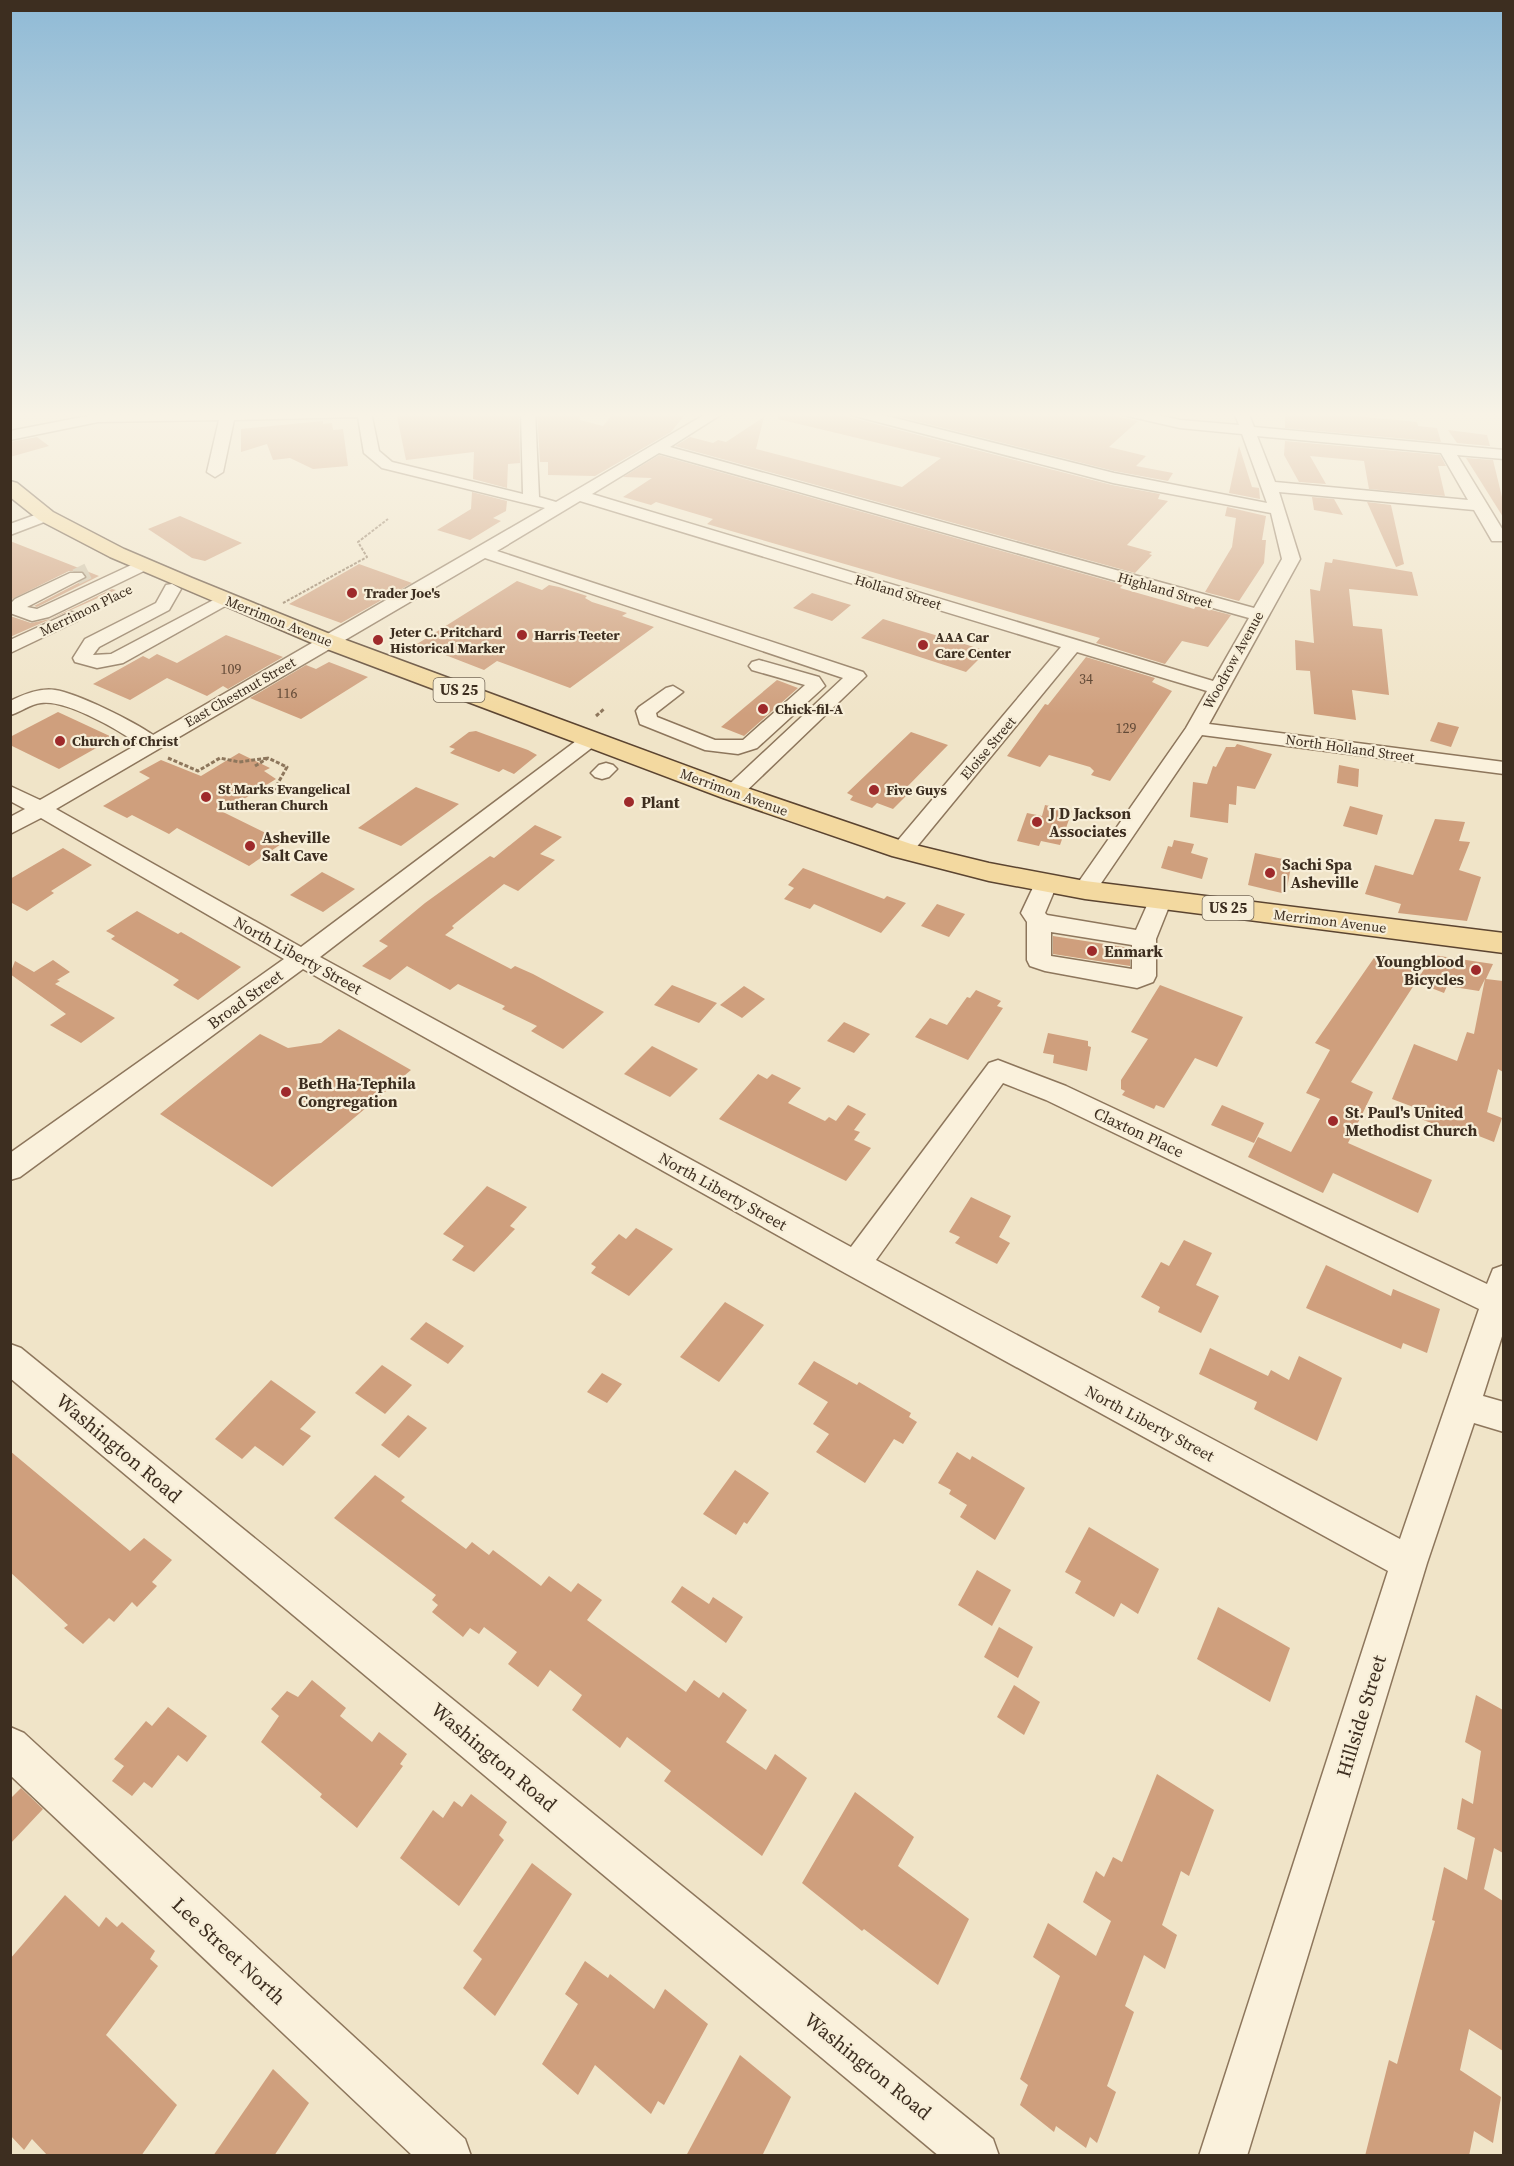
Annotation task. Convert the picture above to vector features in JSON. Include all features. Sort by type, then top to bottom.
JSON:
[{"type":"main road","name":"Merrimon Avenue","points":[[42,513],[150,571],[327,641],[593,728],[732,792],[902,850],[954,864],[1085,890],[1503,943]]},
{"type":"street","name":"East Chestnut Street","points":[[10,827],[548,513]]},
{"type":"street","name":"Holland Street","points":[[638,513],[1217,688]]},
{"type":"street","name":"Highland Street","points":[[891,513],[1258,615]]},
{"type":"street","name":"Woodrow Avenue","points":[[1085,890],[1196,728],[1291,559],[1279,513]]},
{"type":"street","points":[[1483,513],[1498,537]]},
{"type":"street","points":[[10,530],[46,516]]},
{"type":"street","points":[[483,552],[856,676],[732,792]]},
{"type":"street","points":[[98,567],[150,571]]},
{"type":"street","points":[[76,577],[21,603],[16,609],[32,616],[43,613],[150,571]]},
{"type":"street","points":[[150,571],[163,606],[92,643],[82,658],[97,662],[116,659],[227,600]]},
{"type":"street","name":"Merrimon Place","points":[[10,648],[150,571]]},
{"type":"street","name":"Eloise Street","points":[[902,850],[1073,645]]},
{"type":"street","points":[[673,692],[646,711],[647,720],[724,748],[740,749],[750,744],[815,686],[812,681],[759,666]]},
{"type":"street","points":[[10,709],[34,697],[55,696],[127,726],[148,746]]},
{"type":"street","name":"Broad Street","points":[[10,1169],[302,958],[593,728]]},
{"type":"street","name":"North Holland Street","points":[[1196,728],[1503,768]]},
{"type":"street","name":"North Liberty Street","points":[[10,792],[42,808],[302,958],[856,1264],[1409,1563]]},
{"type":"street","points":[[1046,882],[1033,913],[1039,922],[1039,960],[1045,963],[1137,979],[1144,976],[1143,939],[1160,899]]},
{"type":"street","points":[[1039,922],[1143,939]]},
{"type":"street","name":"Claxton Place","points":[[856,1264],[998,1070],[1056,1093],[1499,1290]]},
{"type":"street","name":"Hillside Street","points":[[1223,2156],[1409,1563],[1464,1405],[1499,1290]]},
{"type":"street","name":"Washington Road","points":[[10,1358],[976,2156]]},
{"type":"street","points":[[1464,1405],[1503,1417]]},
{"type":"street","name":"Lee Street North","points":[[10,1746],[448,2156]]},
{"type":"path","points":[[281,604],[367,557],[358,542],[388,519]]},
{"type":"path","points":[[593,728],[604,709]]},
{"type":"path","points":[[148,746],[198,771],[220,758],[239,762],[268,758],[287,767],[274,790]]},
{"type":"path","points":[[255,766],[268,758]]},
{"type":"building","points":[[464,513],[502,513],[493,518],[501,521],[470,540],[437,530]]},
{"type":"building","points":[[693,513],[866,513],[1123,585],[1120,588],[1194,609],[1196,606],[1231,615],[1208,647],[1182,641],[1165,664],[1096,643],[1100,638],[707,524],[713,519]]},
{"type":"building","points":[[918,513],[1157,513],[1127,545],[1152,552],[1149,554],[1152,555],[1135,573]]},
{"type":"building","points":[[1226,513],[1253,513],[1266,516],[1262,540],[1266,540],[1264,563],[1239,601],[1205,592],[1232,547],[1236,518],[1225,516]]},
{"type":"building","points":[[1372,513],[1393,513],[1404,564],[1396,567]]},
{"type":"building","points":[[180,516],[242,543],[205,561],[192,558],[148,529]]},
{"type":"building","points":[[10,541],[99,576],[37,607],[34,606],[86,579],[87,576],[82,571],[69,571],[10,600]]},
{"type":"building","points":[[1333,559],[1412,572],[1418,596],[1349,589],[1353,626],[1382,629],[1389,695],[1352,690],[1356,720],[1314,714],[1310,671],[1296,670],[1295,640],[1314,643],[1310,589],[1320,591],[1325,562],[1332,563]]},
{"type":"building","name":"Trader Joe's","points":[[359,564],[412,583],[341,623],[289,604]]},
{"type":"building","name":"Harris Teeter","points":[[517,581],[542,590],[549,585],[587,596],[585,598],[592,602],[627,613],[622,616],[654,627],[570,688],[497,661],[484,670],[417,644]]},
{"type":"building","points":[[112,589],[116,590],[10,637],[10,616],[31,623],[50,619]]},
{"type":"building","points":[[812,593],[851,605],[832,621],[793,608]]},
{"type":"building","name":"AAA Car Care Center","points":[[883,619],[987,651],[966,672],[861,638]]},
{"type":"building","points":[[226,635],[283,657],[228,689],[223,686],[207,696],[167,678],[130,700],[93,684],[143,656],[149,659],[157,654],[177,663]]},
{"type":"building","points":[[1086,657],[1155,678],[1152,682],[1172,691],[1110,781],[1091,775],[1094,771],[1090,767],[1049,755],[1040,767],[1007,756],[1045,704],[1048,705]]},
{"type":"building","points":[[329,662],[368,677],[301,719],[250,698],[306,665],[316,669]]},
{"type":"building","name":"Chick-fil-A","points":[[777,680],[798,688],[744,736],[721,727]]},
{"type":"building","name":"Church of Christ","points":[[58,712],[114,738],[59,769],[10,745],[10,737]]},
{"type":"building","points":[[1438,722],[1459,727],[1451,747],[1430,741]]},
{"type":"building","points":[[476,731],[537,755],[514,774],[503,769],[499,772],[450,753],[455,749],[449,747],[469,732]]},
{"type":"building","points":[[911,732],[948,745],[905,789],[911,791],[893,809],[877,803],[872,808],[850,800],[853,796],[847,793]]},
{"type":"building","points":[[1237,744],[1272,754],[1255,789],[1237,786],[1236,805],[1229,804],[1228,823],[1190,817],[1193,782],[1207,784],[1213,766],[1216,767],[1226,747],[1235,747]]},
{"type":"building","name":"St Marks Evangelical Lutheran Church","points":[[239,753],[270,768],[264,771],[276,779],[223,812],[284,842],[249,866],[177,828],[169,834],[132,815],[127,818],[103,806],[150,778],[139,772],[161,760],[201,776]]},
{"type":"building","points":[[1339,765],[1359,769],[1358,787],[1337,783]]},
{"type":"building","points":[[416,787],[459,804],[401,846],[358,828]]},
{"type":"building","name":"J D Jackson Associates","points":[[1045,805],[1072,811],[1060,845],[1041,841],[1039,846],[1017,841],[1027,813],[1042,816]]},
{"type":"building","points":[[1350,806],[1383,815],[1377,835],[1343,826]]},
{"type":"building","points":[[1435,819],[1465,822],[1459,841],[1470,842],[1459,870],[1481,877],[1467,921],[1398,913],[1401,904],[1365,894],[1375,865],[1413,875]]},
{"type":"building","points":[[535,825],[562,837],[540,854],[555,860],[518,891],[504,884],[452,926],[454,928],[445,935],[511,969],[515,966],[533,974],[604,1012],[563,1049],[531,1031],[537,1026],[502,1009],[505,1006],[458,984],[450,990],[407,966],[390,980],[362,966],[388,946],[379,941],[425,903],[490,856],[494,858]]},
{"type":"building","points":[[1174,840],[1194,844],[1191,853],[1208,858],[1202,879],[1161,868],[1168,846],[1172,847]]},
{"type":"building","points":[[63,848],[92,865],[51,891],[54,893],[27,911],[10,902],[10,879]]},
{"type":"building","name":"Sachi Spa | Asheville","points":[[1255,853],[1292,861],[1286,894],[1248,885]]},
{"type":"building","points":[[803,868],[884,899],[887,896],[906,903],[881,933],[814,904],[810,909],[784,899],[794,888],[788,885]]},
{"type":"building","points":[[322,872],[355,889],[323,912],[290,895]]},
{"type":"building","points":[[937,904],[965,914],[949,937],[921,926]]},
{"type":"building","points":[[137,911],[178,934],[181,932],[241,967],[198,1000],[173,985],[179,980],[111,939],[115,936],[106,931]]},
{"type":"building","name":"Enmark","points":[[1053,936],[1130,948],[1130,966],[1053,954]]},
{"type":"building","points":[[1376,955],[1421,974],[1433,955],[1493,964],[1486,979],[1503,981],[1503,1072],[1498,1069],[1487,1112],[1502,1118],[1494,1142],[1461,1129],[1460,1134],[1413,1116],[1416,1108],[1392,1099],[1414,1044],[1457,1061],[1467,1032],[1474,1034],[1485,979],[1479,991],[1447,986],[1444,993],[1416,982],[1351,1082],[1373,1092],[1348,1143],[1432,1180],[1418,1213],[1333,1173],[1323,1193],[1248,1157],[1258,1137],[1291,1152],[1320,1099],[1306,1093],[1330,1050],[1315,1043]]},
{"type":"building","points":[[53,960],[70,972],[57,980],[60,981],[55,984],[115,1018],[81,1043],[50,1025],[66,1014],[10,974],[15,961],[34,972]]},
{"type":"building","points":[[672,985],[717,1003],[699,1023],[654,1005]]},
{"type":"building","points":[[1160,985],[1243,1017],[1217,1067],[1195,1058],[1164,1108],[1156,1105],[1154,1109],[1122,1095],[1125,1091],[1121,1089],[1121,1080],[1148,1039],[1131,1032]]},
{"type":"building","points":[[744,986],[765,999],[742,1018],[720,1005]]},
{"type":"building","points":[[976,990],[1001,1001],[997,1006],[1003,1008],[968,1060],[915,1037],[930,1018],[947,1025],[967,997],[970,998]]},
{"type":"building","points":[[844,1022],[870,1034],[854,1053],[827,1041]]},
{"type":"building","name":"Beth Ha-Tephila Congregation","points":[[339,1029],[411,1070],[272,1187],[160,1114],[260,1034],[288,1048],[321,1043]]},
{"type":"building","points":[[1048,1033],[1088,1041],[1088,1046],[1091,1047],[1087,1071],[1053,1063],[1054,1055],[1043,1053]]},
{"type":"building","points":[[652,1046],[698,1069],[670,1097],[624,1074]]},
{"type":"building","points":[[758,1074],[767,1079],[772,1074],[801,1088],[788,1103],[825,1121],[829,1117],[836,1121],[848,1105],[866,1114],[854,1130],[860,1132],[854,1140],[871,1148],[846,1181],[719,1119]]},
{"type":"building","points":[[1222,1105],[1264,1123],[1254,1143],[1211,1125]]},
{"type":"building","points":[[487,1186],[527,1207],[510,1226],[515,1229],[474,1272],[452,1260],[464,1246],[443,1234]]},
{"type":"building","points":[[971,1197],[1011,1216],[999,1237],[1010,1243],[997,1264],[955,1243],[960,1237],[949,1232]]},
{"type":"building","points":[[636,1228],[673,1249],[629,1296],[591,1273],[596,1267],[591,1264],[619,1234],[626,1239]]},
{"type":"building","points":[[1184,1240],[1212,1253],[1196,1285],[1219,1296],[1201,1333],[1158,1312],[1160,1307],[1141,1297],[1161,1262],[1169,1266]]},
{"type":"building","points":[[1326,1265],[1391,1296],[1393,1289],[1440,1309],[1427,1353],[1403,1343],[1401,1349],[1306,1308]]},
{"type":"building","points":[[725,1302],[764,1325],[719,1382],[680,1357]]},
{"type":"building","points":[[426,1322],[464,1346],[448,1364],[410,1339]]},
{"type":"building","points":[[1210,1348],[1268,1376],[1271,1370],[1289,1380],[1299,1356],[1342,1378],[1317,1441],[1254,1409],[1257,1402],[1199,1374]]},
{"type":"building","points":[[814,1361],[857,1385],[859,1382],[911,1413],[909,1417],[917,1422],[903,1444],[894,1439],[865,1483],[816,1452],[829,1434],[813,1424],[828,1402],[798,1384]]},
{"type":"building","points":[[382,1365],[412,1385],[385,1414],[355,1393]]},
{"type":"building","points":[[602,1373],[622,1384],[607,1403],[587,1392]]},
{"type":"building","points":[[271,1380],[316,1412],[300,1429],[311,1436],[283,1466],[255,1446],[242,1459],[215,1439]]},
{"type":"building","points":[[408,1415],[427,1428],[399,1458],[381,1445]]},
{"type":"building","points":[[10,1451],[130,1551],[144,1538],[172,1560],[152,1582],[157,1586],[137,1607],[132,1602],[114,1622],[109,1618],[83,1644],[64,1628],[68,1625],[10,1572]]},
{"type":"building","points":[[957,1452],[970,1460],[972,1456],[1025,1488],[995,1540],[960,1517],[967,1505],[949,1494],[951,1490],[938,1483]]},
{"type":"building","points":[[735,1470],[769,1493],[747,1524],[744,1522],[736,1535],[703,1514]]},
{"type":"building","points":[[375,1475],[405,1497],[401,1501],[466,1549],[472,1542],[489,1555],[493,1550],[541,1586],[549,1576],[571,1592],[578,1583],[602,1600],[587,1620],[686,1692],[694,1680],[719,1698],[723,1692],[747,1710],[726,1742],[766,1770],[775,1754],[807,1778],[762,1856],[664,1781],[671,1771],[627,1737],[620,1748],[572,1710],[582,1695],[550,1670],[538,1687],[508,1664],[517,1652],[484,1627],[479,1634],[470,1628],[463,1637],[432,1612],[438,1605],[432,1600],[436,1595],[334,1518]]},
{"type":"building","points":[[1089,1527],[1159,1569],[1138,1614],[1121,1603],[1114,1617],[1075,1593],[1081,1581],[1065,1572]]},
{"type":"building","points":[[977,1570],[1011,1590],[992,1626],[958,1605]]},
{"type":"building","points":[[682,1586],[709,1604],[713,1597],[743,1617],[726,1643],[671,1602]]},
{"type":"building","points":[[1218,1607],[1290,1648],[1270,1702],[1197,1659]]},
{"type":"building","points":[[999,1627],[1033,1647],[1018,1678],[984,1657]]},
{"type":"building","points":[[312,1680],[346,1708],[340,1716],[372,1742],[379,1732],[407,1754],[400,1764],[403,1766],[357,1828],[320,1797],[322,1794],[261,1742],[279,1716],[271,1709],[287,1691],[298,1697]]},
{"type":"building","points":[[1014,1685],[1040,1702],[1024,1735],[997,1717]]},
{"type":"building","points":[[1476,1695],[1503,1710],[1503,1853],[1494,1848],[1484,1889],[1503,1901],[1503,2051],[1469,2029],[1460,2070],[1501,2097],[1493,2143],[1474,2131],[1469,2156],[1365,2156],[1389,2060],[1397,2064],[1435,1921],[1432,1920],[1444,1867],[1467,1880],[1475,1838],[1457,1829],[1462,1798],[1473,1804],[1481,1751],[1465,1742]]},
{"type":"building","points":[[168,1707],[207,1736],[187,1762],[178,1755],[152,1788],[144,1782],[132,1796],[112,1781],[124,1766],[114,1759],[146,1721],[152,1726]]},
{"type":"building","points":[[1157,1774],[1214,1810],[1189,1876],[1181,1871],[1162,1925],[1177,1935],[1165,1969],[1144,1955],[1125,2006],[1134,2012],[1107,2086],[1116,2092],[1097,2143],[1090,2137],[1086,2148],[1056,2126],[1054,2132],[1020,2105],[1028,2085],[1020,2079],[1060,1976],[1033,1957],[1048,1923],[1096,1956],[1111,1921],[1083,1902],[1096,1871],[1104,1877],[1113,1857],[1122,1862]]},
{"type":"building","points":[[21,1788],[43,1809],[10,1844],[10,1799]]},
{"type":"building","points":[[855,1792],[914,1837],[898,1866],[969,1919],[938,1985],[864,1929],[862,1931],[802,1883]]},
{"type":"building","points":[[471,1794],[507,1822],[499,1835],[504,1840],[459,1906],[400,1858],[433,1810],[443,1818],[454,1801],[462,1807]]},
{"type":"building","points":[[532,1863],[572,1894],[495,2016],[463,1988],[482,1959],[473,1951]]},
{"type":"building","points":[[65,1895],[99,1927],[106,1917],[117,1927],[122,1922],[155,1951],[150,1959],[158,1966],[106,2035],[177,2105],[141,2156],[48,2156],[32,2139],[24,2150],[10,2135],[10,1959]]},
{"type":"building","points":[[585,1961],[608,1978],[610,1974],[654,2009],[665,1989],[708,2024],[664,2105],[658,2101],[651,2114],[595,2065],[578,2095],[542,2064],[578,2004],[565,1994]]},
{"type":"building","points":[[740,2055],[791,2097],[762,2156],[686,2156]]},
{"type":"building","points":[[273,2069],[309,2103],[274,2156],[213,2156]]},
{"type":"tunnel","points":[[76,577],[88,571]]},
{"type":"place","name":"Trader Joe's","points":[[352,593]]},
{"type":"place","name":"Harris Teeter","points":[[522,635]]},
{"type":"place","name":"Jeter C. Pritchard Historical Marker","points":[[378,640]]},
{"type":"place","name":"AAA Car Care Center","points":[[923,645]]},
{"type":"place","name":"Chick-fil-A","points":[[763,709]]},
{"type":"place","name":"Church of Christ","points":[[60,741]]},
{"type":"place","name":"Five Guys","points":[[874,790]]},
{"type":"place","name":"St Marks Evangelical Lutheran Church","points":[[206,797]]},
{"type":"place","name":"Plant","points":[[629,802]]},
{"type":"place","name":"J D Jackson Associates","points":[[1037,822]]},
{"type":"place","name":"Asheville Salt Cave","points":[[250,846]]},
{"type":"place","name":"Sachi Spa | Asheville","points":[[1270,873]]},
{"type":"place","name":"Enmark","points":[[1092,951]]},
{"type":"place","name":"Youngblood Bicycles","points":[[1476,970]]},
{"type":"place","name":"Beth Ha-Tephila Congregation","points":[[286,1092]]},
{"type":"place","name":"St. Paul's United Methodist Church","points":[[1333,1121]]}]
